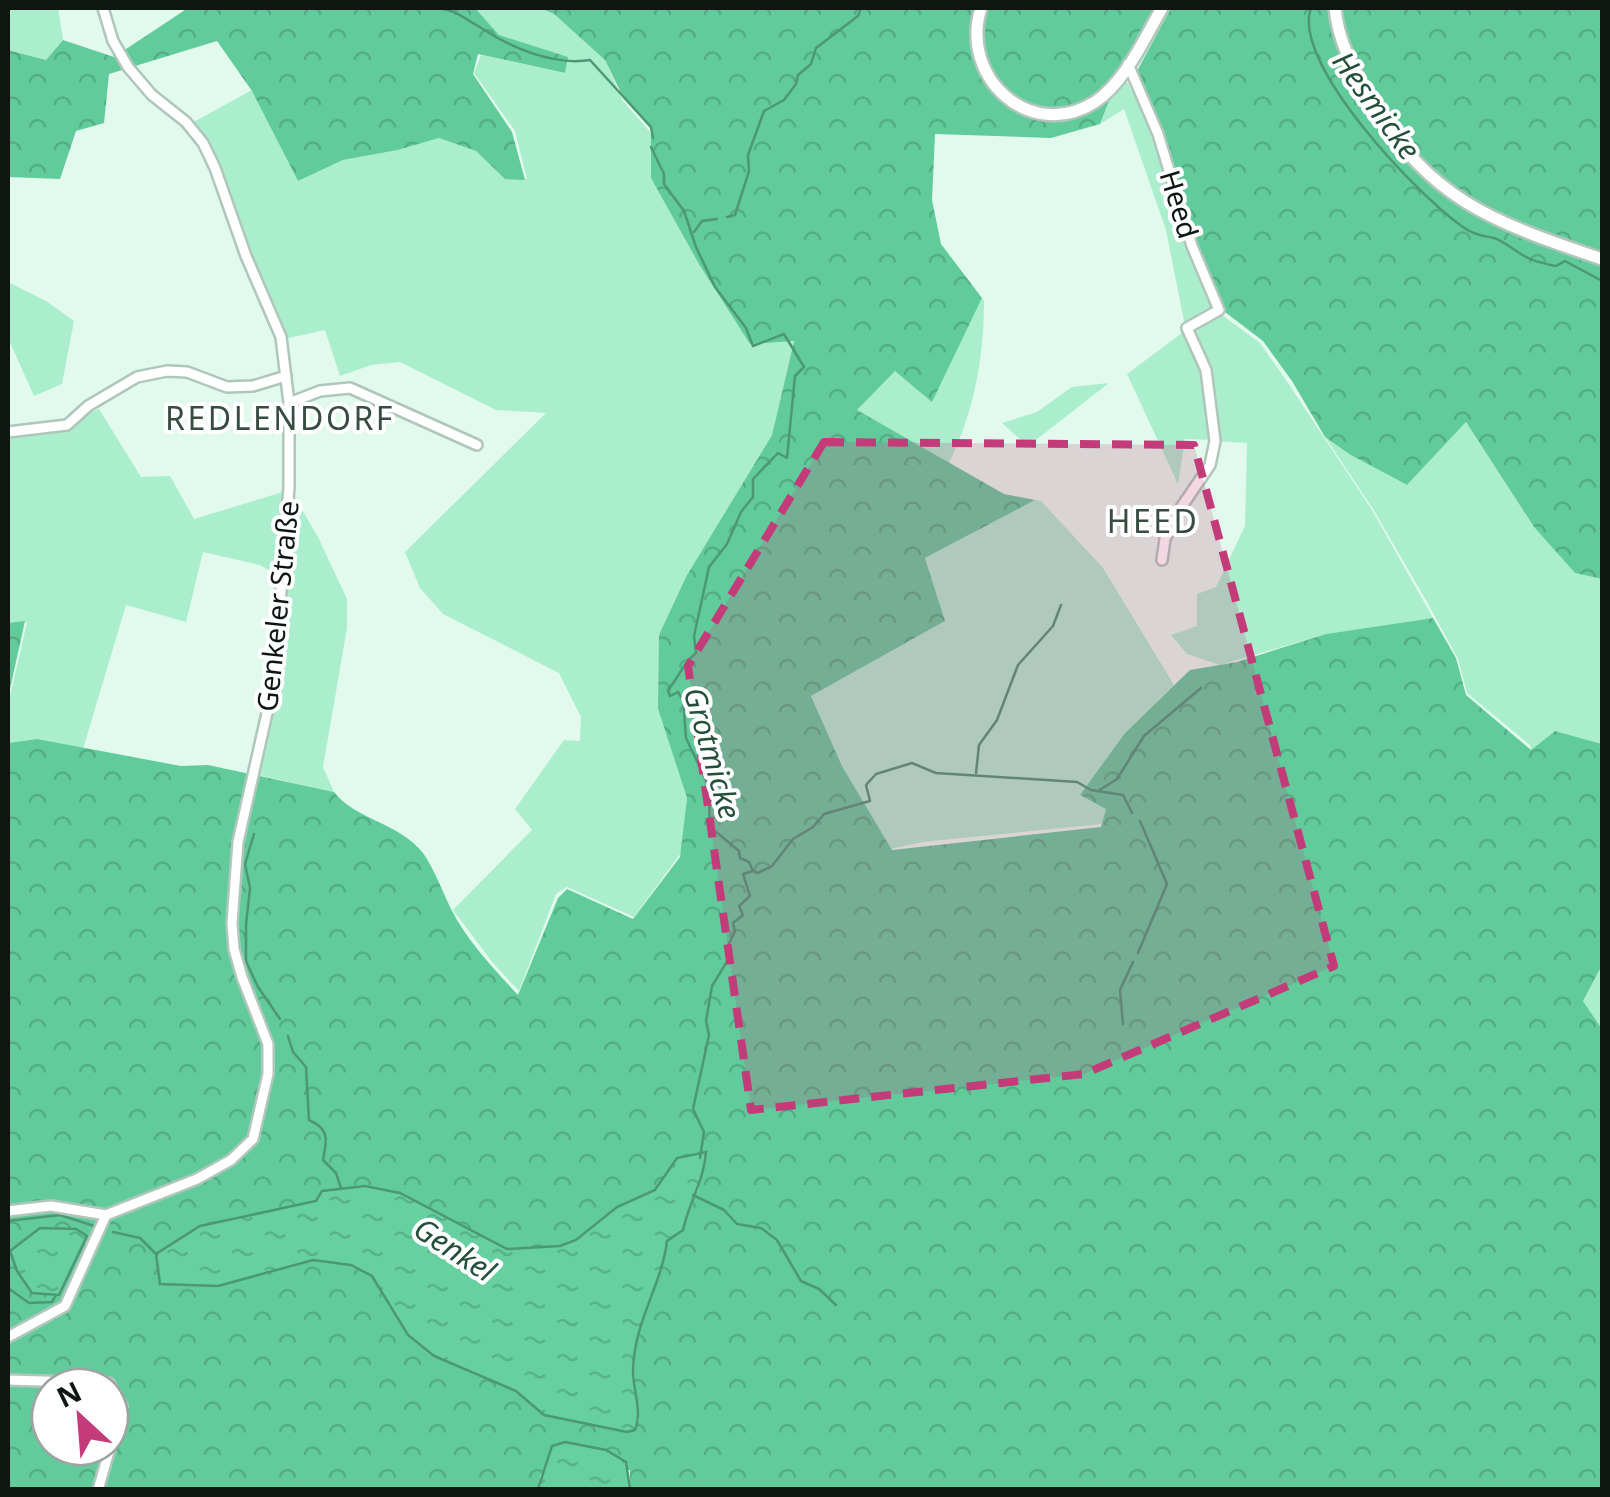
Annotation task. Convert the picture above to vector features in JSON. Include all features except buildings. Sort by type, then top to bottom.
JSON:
[{"type":"main road","points":[[981,8],[975,34],[984,70],[998,90],[1028,110],[1065,113],[1088,106],[1108,91],[1162,8]]},
{"type":"main road","points":[[1335,8],[1347,54],[1365,90],[1389,128],[1431,178],[1462,202],[1497,220],[1602,259]]},
{"type":"street","name":"Genkeler Straße","points":[[103,8],[112,41],[128,68],[152,95],[186,122],[216,168],[246,256],[281,337],[289,403],[289,497],[274,682],[238,842],[232,923],[242,978],[268,1044],[268,1074],[253,1139],[231,1160],[197,1179],[106,1215]]},
{"type":"street","name":"Heed","points":[[1128,64],[1158,134],[1192,246],[1219,310],[1187,328],[1206,370],[1215,441],[1210,465],[1180,509],[1166,539],[1162,560]]},
{"type":"street","points":[[8,432],[67,425],[88,406],[137,377],[187,372],[227,388],[253,386],[286,376]]},
{"type":"street","points":[[289,403],[320,390],[350,388],[477,444]]},
{"type":"street","points":[[8,1211],[51,1206],[106,1215],[65,1306],[8,1337]]},
{"type":"street","points":[[8,1380],[109,1383],[122,1406],[98,1490]]},
{"type":"highlighted area","points":[[824,442],[1194,445],[1334,966],[1084,1074],[751,1110],[688,666]]},
{"type":"shaded area","points":[[8,8],[58,8],[63,40],[46,60],[8,50]]},
{"type":"shaded area","points":[[475,8],[540,8],[554,14],[605,60],[623,101],[651,133],[651,179],[794,340],[772,435],[687,575],[658,709],[687,798],[681,853],[634,917],[567,887],[556,894],[519,991],[453,910],[532,830],[515,809],[564,740],[580,741],[581,717],[559,673],[443,614],[420,588],[405,552],[546,413],[496,410],[400,362],[371,365],[340,376],[325,330],[284,339],[206,141],[190,124],[252,90],[298,181],[343,160],[439,138],[476,151],[504,178],[527,179],[515,131],[474,73],[481,55],[564,73],[567,57],[499,35]]},
{"type":"shaded area","points":[[1127,82],[1156,135],[1216,309],[1185,326],[1166,230],[1124,109],[1100,124],[1111,96]]},
{"type":"shaded area","points":[[8,282],[74,321],[62,384],[34,396],[8,338]]},
{"type":"shaded area","points":[[982,298],[982,343],[976,384],[949,463],[856,410],[895,370],[932,401]]},
{"type":"shaded area","points":[[1218,312],[1260,343],[1372,510],[1433,618],[1326,634],[1220,665],[1187,654],[1171,635],[1197,626],[1197,594],[1216,587],[1245,526],[1247,443],[1216,441],[1208,370],[1189,328]]},
{"type":"shaded area","points":[[1186,330],[1205,371],[1214,440],[1185,439],[1178,484],[1127,374]]},
{"type":"shaded area","points":[[1109,383],[1028,446],[1002,423],[1037,412],[1072,387]]},
{"type":"shaded area","points":[[99,409],[141,477],[170,476],[194,519],[286,491],[282,578],[260,565],[203,552],[186,622],[126,605],[83,749],[37,739],[8,743],[8,705],[27,622],[8,623],[8,434],[72,421]]},
{"type":"shaded area","points":[[1466,422],[1534,527],[1575,573],[1602,579],[1602,744],[1555,731],[1531,750],[1530,745],[1467,693],[1458,659],[1427,602],[1325,437],[1407,485]]},
{"type":"shaded area","points":[[291,491],[347,599],[347,628],[323,767],[334,792],[254,774],[276,681]]},
{"type":"shaded area","points":[[1035,500],[1041,501],[1103,568],[1174,685],[1125,733],[1081,795],[1107,809],[1102,824],[922,842],[891,849],[842,766],[811,696],[945,621],[925,558]]},
{"type":"shaded area","points":[[1602,965],[1602,1029],[1583,1001]]},
{"type":"green space","points":[[188,8],[475,8],[499,35],[568,57],[565,73],[478,54],[473,74],[512,132],[525,180],[505,179],[476,151],[439,138],[343,160],[298,181],[252,91],[217,41],[109,74],[104,123],[76,131],[60,179],[8,177],[8,50],[46,60],[63,40],[114,57]]},
{"type":"green space","points":[[540,8],[1156,8],[1103,93],[1068,108],[1007,102],[1048,118],[1083,110],[1111,96],[1100,124],[1051,138],[935,134],[932,200],[941,244],[982,298],[932,402],[895,371],[857,410],[1004,494],[1035,500],[925,558],[945,621],[811,696],[842,766],[892,850],[1101,827],[1106,809],[1080,795],[1125,733],[1190,670],[1237,662],[1326,634],[1433,618],[1456,658],[1466,695],[1531,750],[1555,731],[1602,744],[1602,965],[1583,1001],[1602,1029],[1602,1489],[630,1490],[630,1470],[541,1474],[538,1489],[8,1489],[8,743],[37,739],[181,766],[208,765],[334,792],[423,853],[465,932],[518,995],[558,898],[567,889],[633,919],[680,857],[687,798],[658,709],[659,635],[687,575],[772,435],[794,341],[750,344],[651,178],[651,129],[624,99],[605,60],[554,14]],"holes":[[[705,1153],[698,1191],[690,1201],[683,1230],[667,1240],[638,1324],[634,1360],[639,1421],[627,1432],[544,1415],[516,1391],[434,1356],[408,1335],[372,1275],[351,1265],[313,1260],[160,1283],[156,1254],[200,1226],[316,1201],[469,1232],[507,1249],[560,1246],[576,1240],[617,1207],[655,1190],[665,1177]]]},
{"type":"green space","points":[[1171,8],[1602,8],[1602,579],[1575,573],[1534,527],[1466,422],[1407,485],[1325,437],[1263,341],[1221,309],[1193,245],[1137,71]]},
{"type":"green space","points":[[25,621],[8,698],[8,623]]},
{"type":"water","points":[[706,1152],[683,1230],[667,1241],[638,1334],[633,1368],[637,1423],[635,1430],[627,1432],[544,1415],[516,1391],[434,1356],[408,1335],[372,1276],[351,1265],[313,1260],[218,1286],[160,1284],[156,1254],[200,1226],[316,1201],[322,1191],[365,1186],[400,1193],[507,1249],[560,1246],[576,1240],[617,1207],[655,1190],[677,1158]]},
{"type":"water","points":[[40,1228],[76,1229],[87,1236],[59,1295],[32,1293],[17,1271],[10,1251]]},
{"type":"water","points":[[565,1442],[606,1450],[626,1462],[630,1489],[538,1489],[552,1446]]},
{"type":"waterway","name":"Grotmicke","points":[[436,8],[458,14],[532,53],[561,60],[590,60],[651,127],[653,138]]},
{"type":"waterway","points":[[727,217],[735,215],[749,171],[748,155],[764,111],[784,100],[798,75],[811,64],[816,48],[858,16],[861,8]]},
{"type":"waterway","name":"Hesmicke","points":[[1311,8],[1310,32],[1320,61],[1339,94],[1363,128],[1419,189],[1469,231],[1498,239],[1537,262],[1556,266],[1565,261],[1602,281]]},
{"type":"waterway","name":"Grotmicke","points":[[651,147],[664,174],[664,184],[684,211],[715,287],[746,328],[753,346],[784,334],[804,367],[795,376],[787,458],[778,453],[753,479],[753,497],[709,567],[694,636],[696,653],[668,690],[670,696],[678,692],[683,700],[686,738],[710,789],[709,826],[739,851],[740,858],[749,862],[753,871],[743,874],[750,896],[739,906],[743,915],[733,923],[735,932],[727,947],[731,955],[712,986],[706,1021],[709,1035],[693,1109],[704,1132],[700,1158]]},
{"type":"waterway","points":[[694,232],[702,221],[717,219]]},
{"type":"waterway","points":[[976,773],[979,745],[997,720],[1018,665],[1053,626],[1061,605]]},
{"type":"waterway","points":[[1098,791],[1117,779],[1144,736],[1201,688]]},
{"type":"waterway","points":[[753,871],[758,873],[772,866],[793,839],[813,827],[824,814],[870,801],[866,785],[876,774],[912,763],[936,773],[1077,782],[1091,790],[1123,795],[1132,813]]},
{"type":"waterway","points":[[1138,953],[1167,884],[1140,821]]},
{"type":"waterway","points":[[254,834],[245,864],[250,888],[246,961],[280,1019]]},
{"type":"waterway","points":[[1123,1024],[1120,990],[1133,962]]},
{"type":"waterway","points":[[288,1036],[293,1052],[306,1067],[309,1120],[324,1131],[323,1160],[336,1173],[341,1188]]},
{"type":"waterway","points":[[693,1195],[724,1210],[737,1224],[761,1228],[777,1240],[801,1281],[819,1289],[836,1305]]},
{"type":"waterway","name":"Genkel","points":[[8,1221],[60,1215],[94,1226]]},
{"type":"waterway","name":"Genkel","points":[[113,1232],[140,1238],[157,1255]]},
{"type":"waterway","points":[[8,1288],[29,1303],[52,1302],[56,1295]]},
{"type":"district","name":"REDLENDORF","points":[[280,417]]},
{"type":"district","name":"HEED","points":[[1153,520]]}]
